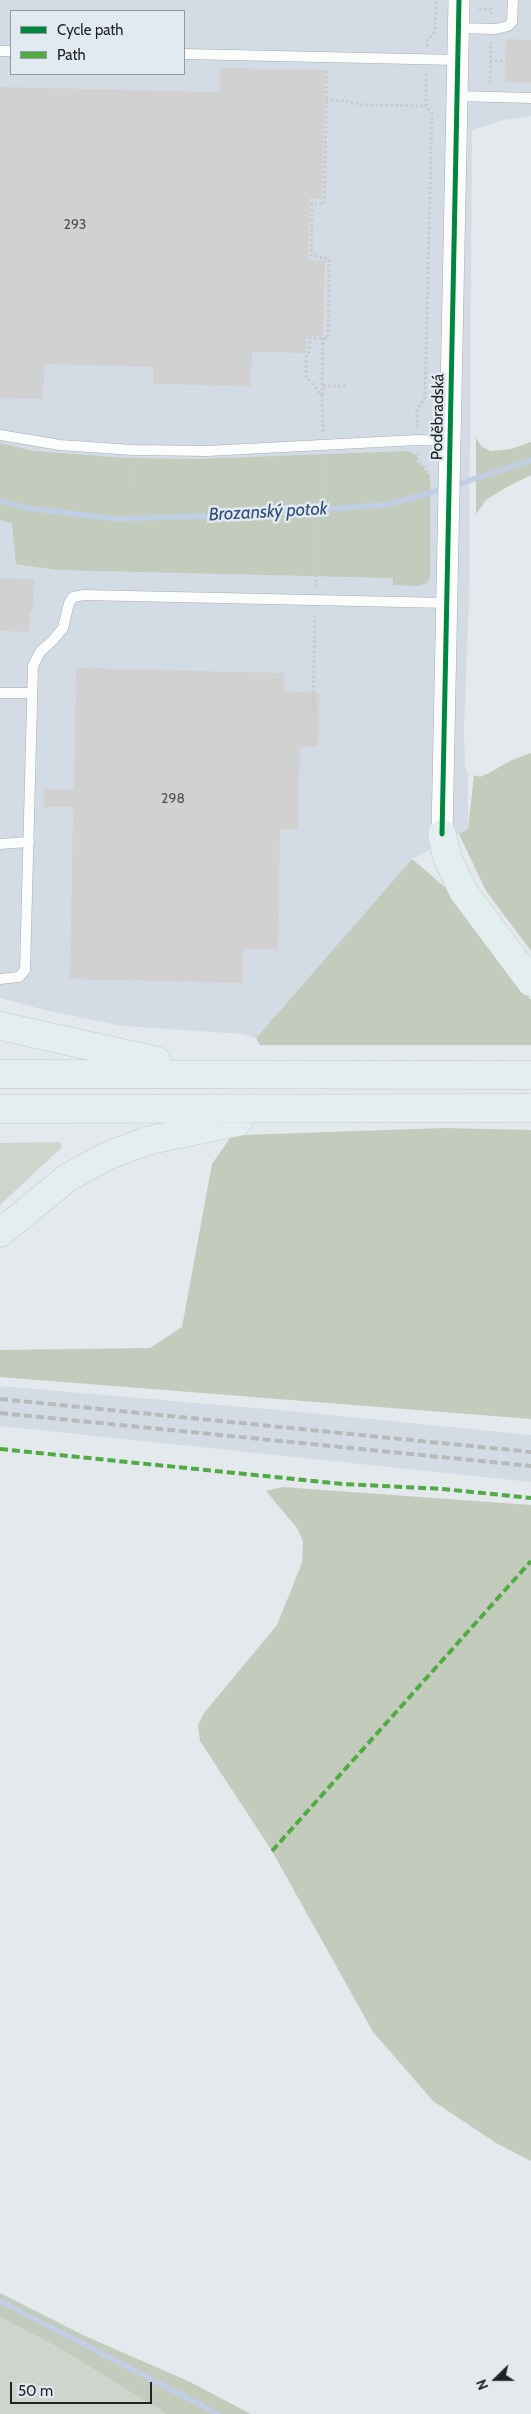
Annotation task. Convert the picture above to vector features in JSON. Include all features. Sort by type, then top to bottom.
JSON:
[{"type":"main road","points":[[442,834],[447,857],[463,891],[531,982]]},
{"type":"main road","points":[[0,1026],[124,1055],[226,1074]]},
{"type":"main road","points":[[0,1034],[30,1034]]},
{"type":"main road","points":[[0,1074],[531,1075]]},
{"type":"main road","points":[[0,1109],[531,1108]]},
{"type":"main road","points":[[0,1233],[68,1178],[87,1166],[128,1147],[192,1130],[308,1109]]},
{"type":"street","name":"Poděbradská","points":[[442,834],[448,506],[441,477],[450,441],[459,0]]},
{"type":"lane","points":[[458,28],[496,29],[508,26],[512,22],[513,0]]},
{"type":"lane","points":[[185,54],[458,60]]},
{"type":"lane","points":[[457,96],[531,98]]},
{"type":"lane","points":[[0,435],[60,445],[133,450],[207,451],[417,440],[450,441]]},
{"type":"lane","points":[[0,979],[19,977],[25,970],[31,693],[35,659],[58,636],[63,628],[70,600],[78,595],[447,603]]},
{"type":"lane","points":[[0,693],[31,693]]},
{"type":"lane","points":[[0,844],[29,842]]},
{"type":"path","points":[[436,0],[435,31],[428,40],[427,60],[426,106],[432,113],[425,397],[417,410],[417,440],[418,461],[441,477]]},
{"type":"path","points":[[490,61],[506,61]]},
{"type":"path","points":[[322,396],[306,376],[306,355],[309,352],[310,338],[328,338],[330,260],[311,255],[312,204],[324,204],[327,65]]},
{"type":"path","points":[[326,100],[346,101],[362,105],[426,106]]},
{"type":"path","points":[[312,712],[324,444],[322,396],[323,338]]},
{"type":"path","points":[[323,386],[348,386]]},
{"type":"path","points":[[133,450],[133,488]]},
{"type":"shaded area","points":[[0,0],[531,0],[531,116],[504,120],[472,130],[469,601],[464,728],[465,767],[468,772],[468,830],[412,859],[256,1038],[242,1034],[122,1026],[45,1010],[0,998]]},
{"type":"shaded area","points":[[60,1142],[62,1147],[0,1205],[0,1143]]},
{"type":"shaded area","points":[[0,1386],[290,1411],[531,1435],[531,1482],[0,1426]]},
{"type":"shaded area","points":[[0,2317],[61,2349],[166,2414],[0,2414]]},
{"type":"green space","points":[[476,438],[482,447],[491,451],[511,449],[531,442],[531,475],[486,500],[476,514]]},
{"type":"green space","points":[[0,443],[34,451],[127,458],[198,459],[408,451],[417,456],[417,462],[430,476],[430,578],[427,583],[419,586],[393,585],[393,578],[57,570],[16,564],[12,523],[0,520]]},
{"type":"green space","points":[[531,753],[531,951],[486,891],[459,834],[468,829],[474,775],[480,777],[512,760]]},
{"type":"green space","points":[[412,859],[447,889],[531,1000],[531,1045],[260,1045],[256,1038]]},
{"type":"green space","points":[[444,1128],[531,1130],[531,1419],[0,1377],[0,1350],[150,1348],[182,1327],[212,1164],[230,1138],[242,1135]]},
{"type":"green space","points":[[282,1487],[531,1505],[531,2161],[496,2143],[433,2101],[373,2032],[272,1851],[200,1741],[198,1725],[204,1713],[277,1625],[302,1563],[303,1541],[297,1528],[266,1491]]},
{"type":"green space","points":[[0,2293],[83,2335],[190,2382],[251,2414],[166,2414],[61,2349],[0,2317]]},
{"type":"building","points":[[506,39],[531,40],[531,83],[505,82]]},
{"type":"building","points":[[220,68],[325,70],[322,199],[310,198],[308,260],[325,261],[323,336],[306,336],[306,353],[252,352],[251,386],[153,384],[153,367],[44,364],[43,399],[0,398],[0,87],[220,92]]},
{"type":"building","points":[[0,578],[34,579],[33,611],[30,611],[29,632],[0,631]]},
{"type":"building","points":[[76,668],[284,673],[284,691],[319,693],[318,747],[300,747],[298,830],[280,829],[278,949],[243,949],[243,983],[70,979],[73,807],[44,807],[44,789],[74,790]]},
{"type":"waterway","name":"Brozanský potok","points":[[453,486],[531,460]]},
{"type":"waterway","name":"Brozanský potok","points":[[0,501],[27,508],[116,519],[238,515],[385,505],[444,489]]},
{"type":"waterway","points":[[0,2301],[218,2414]]},
{"type":"railway","points":[[0,1399],[531,1452]]},
{"type":"railway","points":[[0,1413],[531,1466]]},
{"type":"marked path","points":[[0,1449],[343,1484],[443,1489],[531,1498]]},
{"type":"marked path","points":[[272,1851],[531,1561]]},
{"type":"cycle path","points":[[442,834],[459,0]]}]
